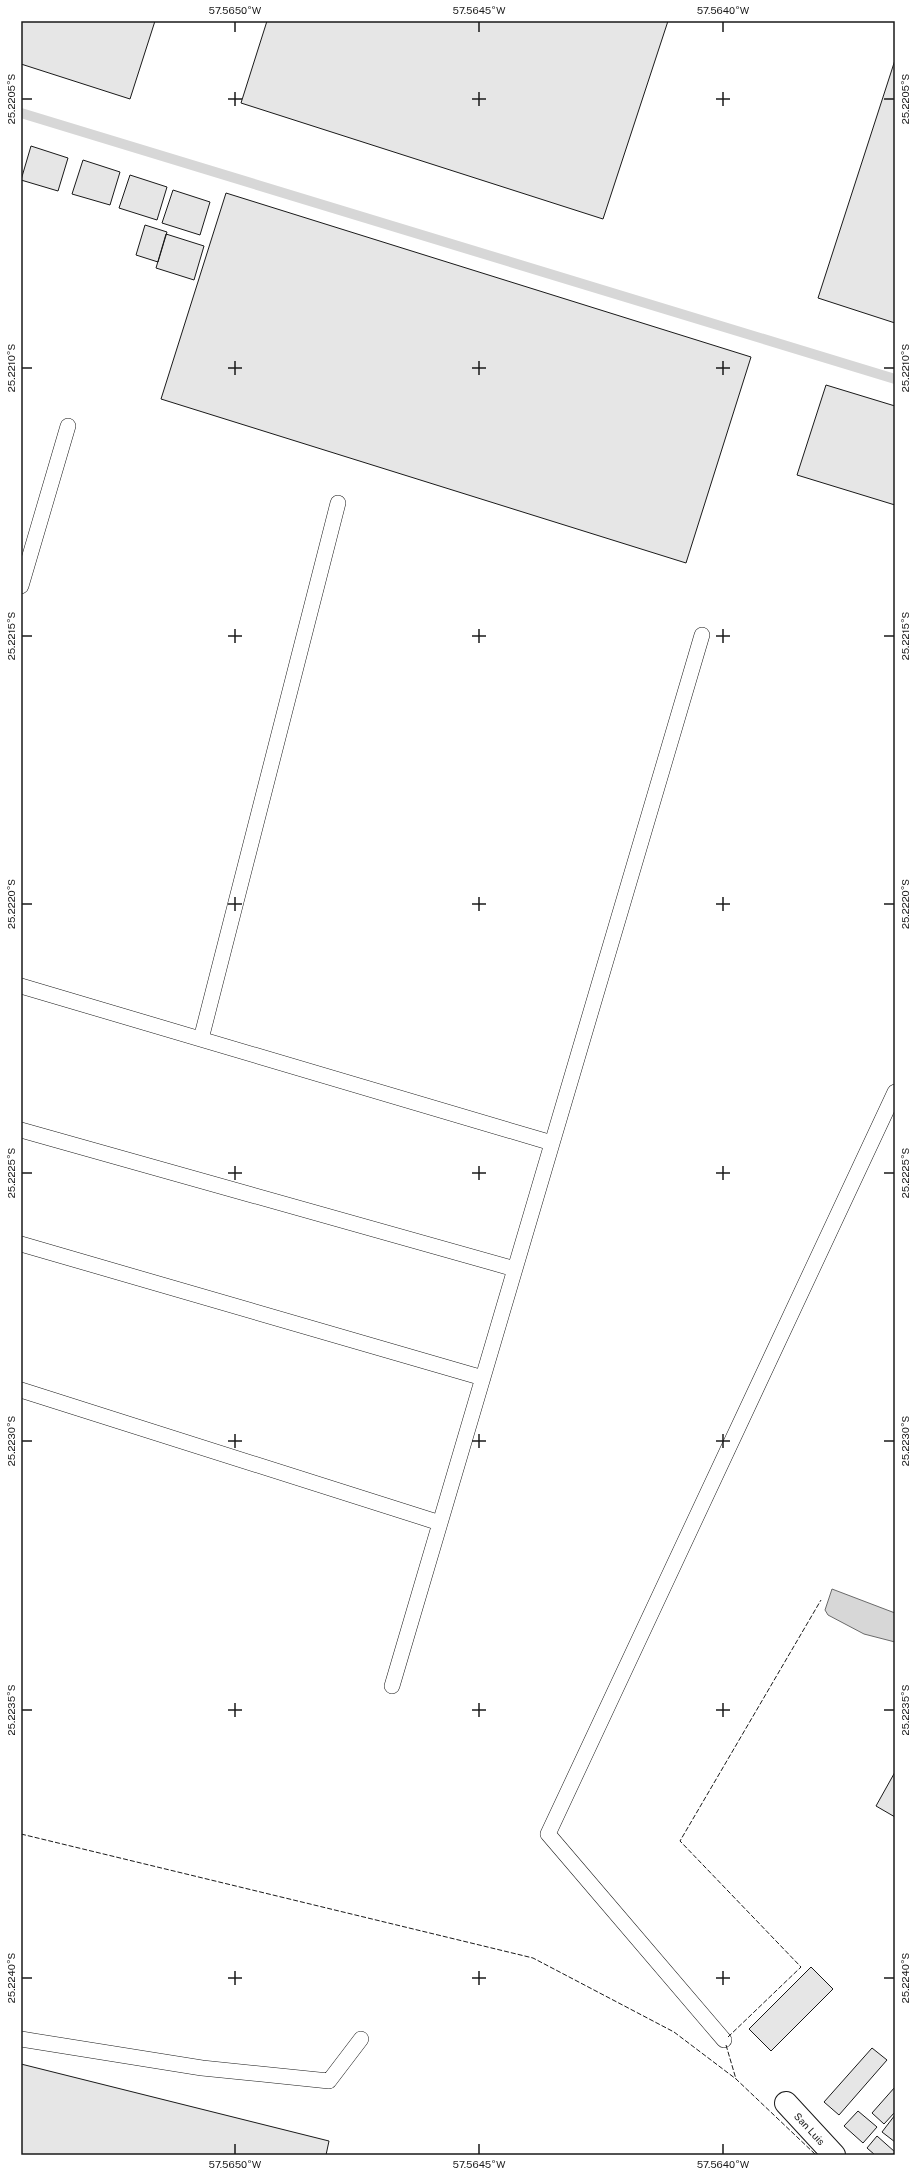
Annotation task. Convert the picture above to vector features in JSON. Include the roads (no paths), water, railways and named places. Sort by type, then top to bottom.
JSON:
[{"type":"street","name":"San Luis","points":[[786,2102],[834,2155]]},
{"type":"lane","points":[[21,586],[68,426]]},
{"type":"lane","points":[[202,1039],[338,503]]},
{"type":"lane","points":[[392,1686],[702,635]]},
{"type":"lane","points":[[21,986],[552,1143]]},
{"type":"lane","points":[[724,2040],[548,1834],[895,1092]]},
{"type":"lane","points":[[21,1130],[515,1269]]},
{"type":"lane","points":[[21,1244],[483,1378]]},
{"type":"lane","points":[[21,1390],[440,1523]]},
{"type":"lane","points":[[21,2039],[202,2068],[329,2081],[361,2039]]},
{"type":"waterway","points":[[21,113],[895,379]]}]
